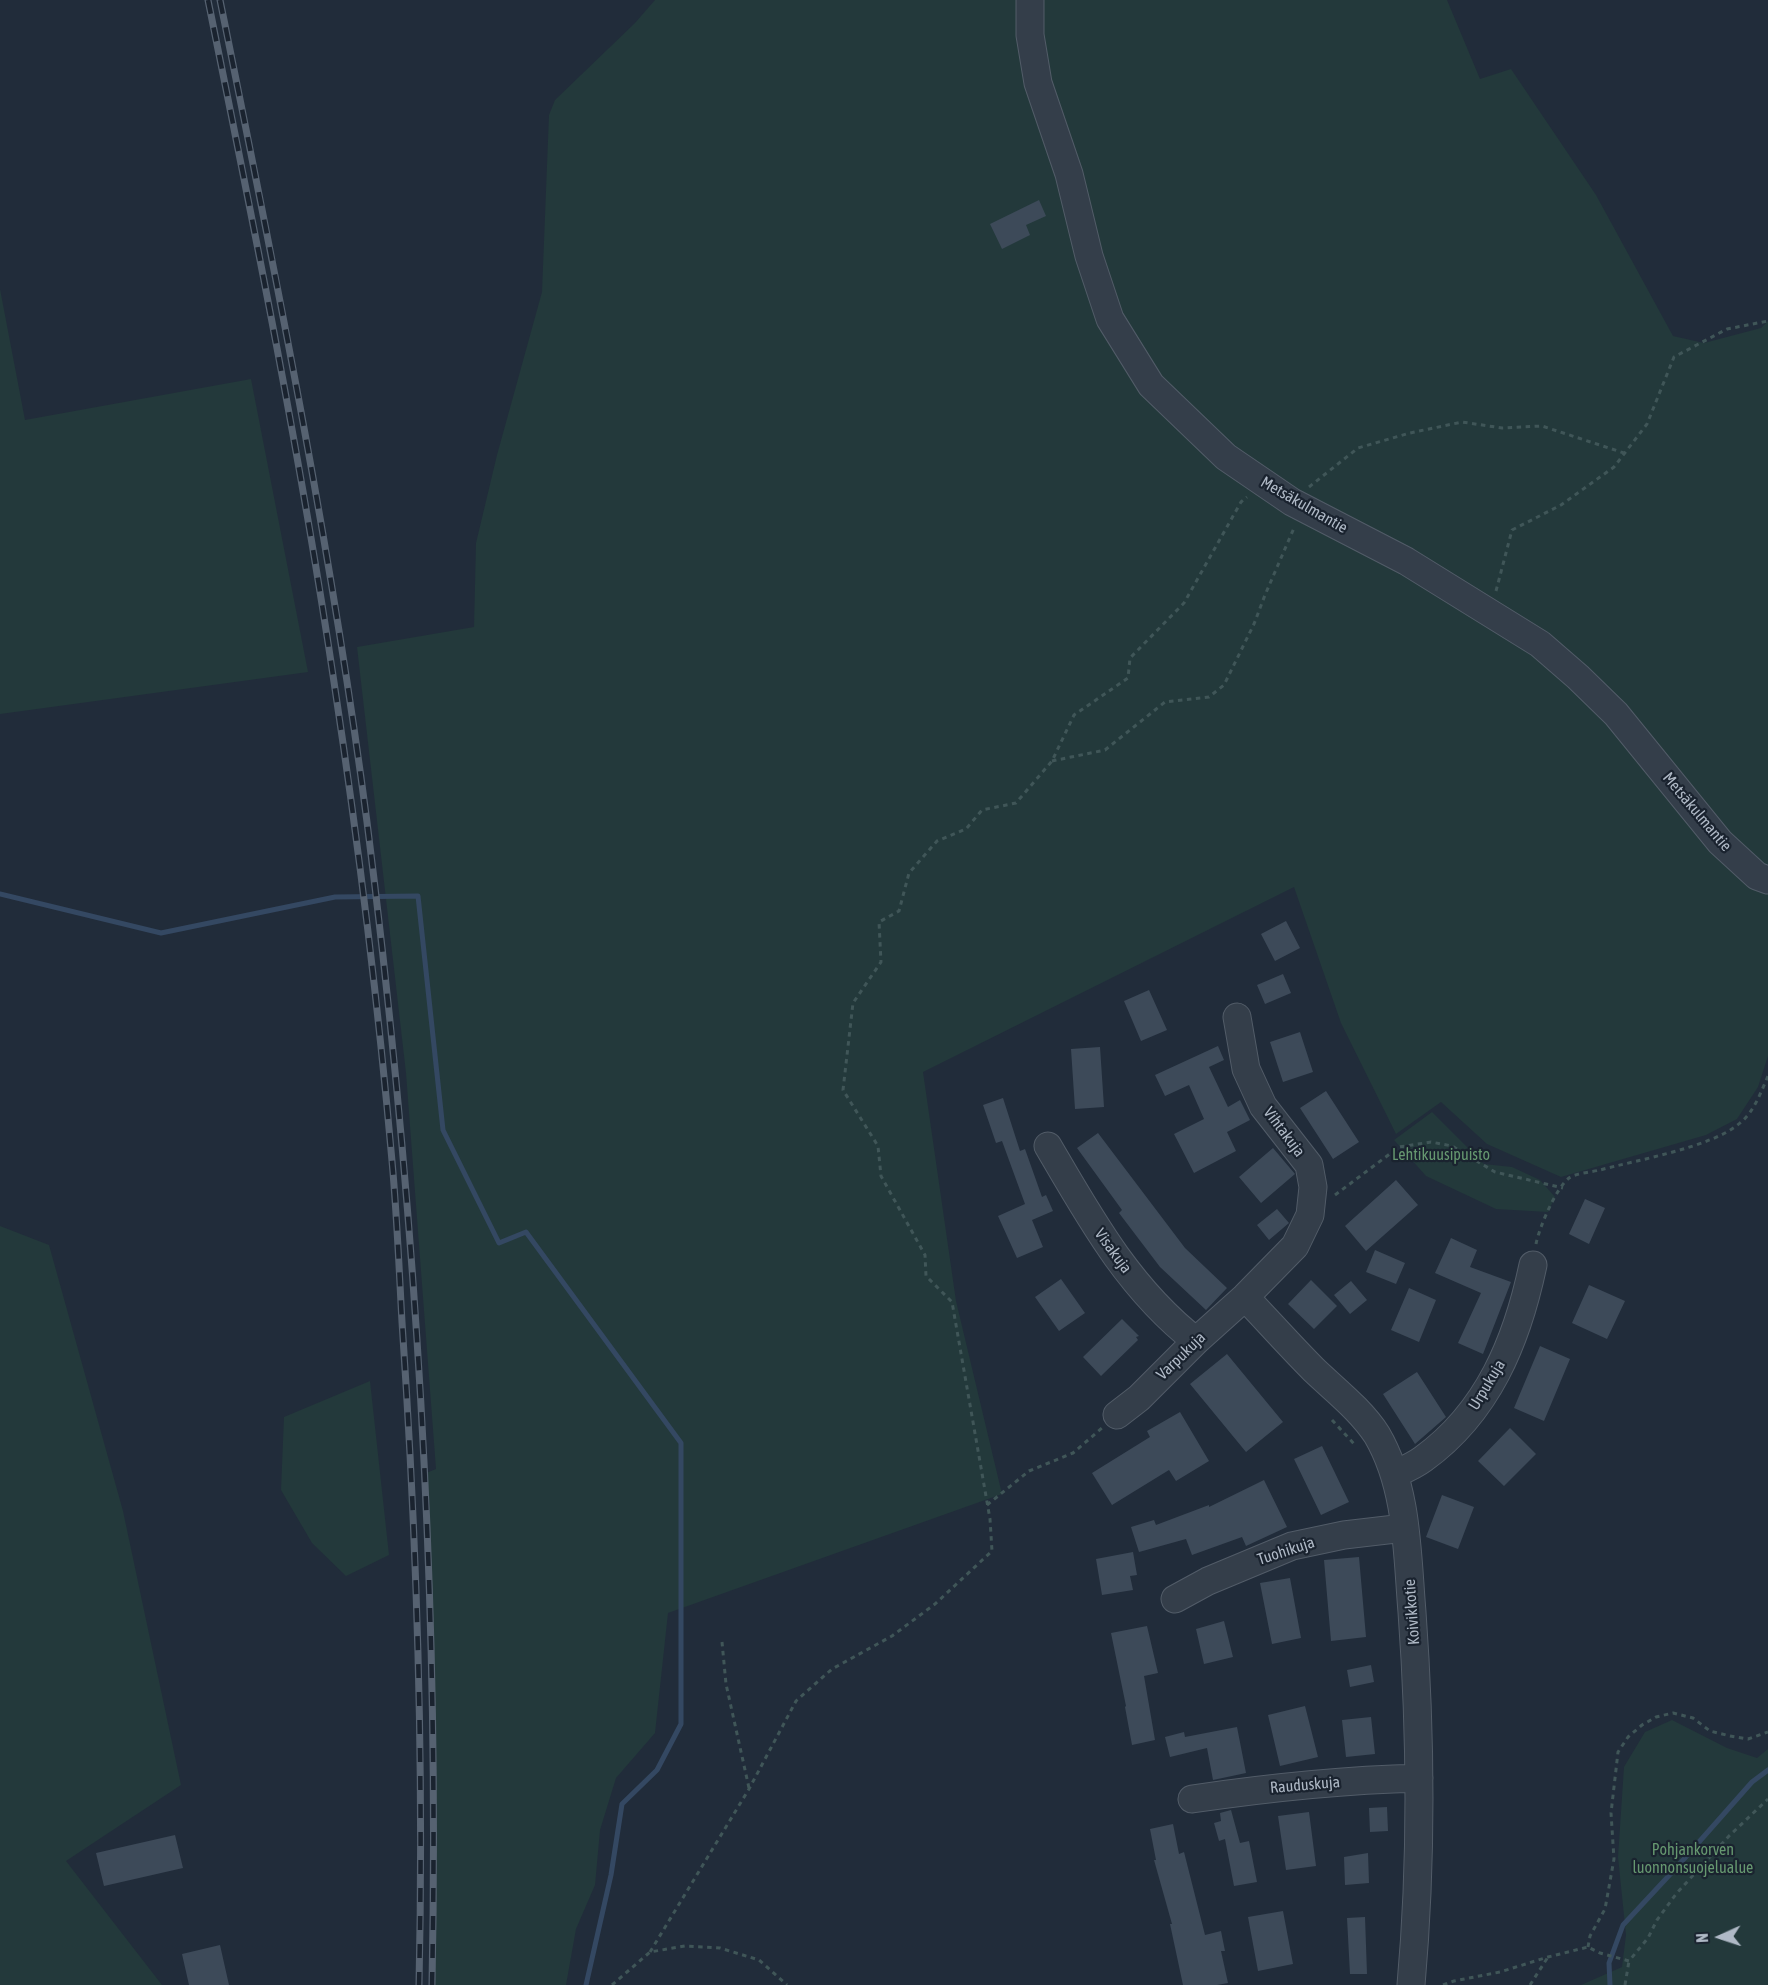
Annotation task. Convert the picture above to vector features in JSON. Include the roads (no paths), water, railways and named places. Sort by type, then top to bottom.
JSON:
[{"type":"street","name":"Metsäkulmantie","points":[[1030,0],[1030,35],[1038,83],[1069,174],[1089,255],[1110,319],[1152,385],[1226,457],[1297,505],[1406,561],[1540,644],[1616,714],[1720,842],[1757,876],[1768,880]]},
{"type":"street","name":"Vihtakuja","points":[[1237,1017],[1246,1069],[1263,1106],[1309,1165],[1313,1187],[1310,1215],[1295,1246],[1245,1297]]},
{"type":"street","name":"Visakuja","points":[[1048,1146],[1107,1245],[1131,1276],[1177,1326],[1196,1341]]},
{"type":"street","name":"Urpukuja","points":[[1395,1474],[1422,1461],[1476,1408],[1510,1347],[1524,1305],[1533,1264]]},
{"type":"street","name":"Varpukuja","points":[[1116,1415],[1139,1398],[1196,1341],[1245,1297]]},
{"type":"street","name":"Koivikkotie","points":[[1245,1297],[1312,1368],[1351,1404],[1376,1434],[1395,1474],[1404,1528],[1417,1685],[1419,1778],[1417,1914],[1411,1985]]},
{"type":"street","name":"Tuohikuja","points":[[1175,1599],[1208,1581],[1292,1546],[1344,1535],[1404,1528]]},
{"type":"street","name":"Rauduskuja","points":[[1192,1799],[1335,1781],[1419,1778]]},
{"type":"waterway","points":[[0,894],[161,933],[335,897],[418,896],[443,1130],[499,1243],[526,1232],[681,1443],[681,1724],[657,1770],[622,1804],[611,1875],[586,1985]]},
{"type":"waterway","points":[[1610,1985],[1609,1963],[1623,1925],[1752,1782],[1768,1770]]},
{"type":"railway","points":[[208,0],[276,340],[321,596],[367,921],[380,1041],[395,1201],[415,1570],[421,1819],[419,1985]]},
{"type":"railway","points":[[220,0],[301,410],[337,615],[367,822],[384,967],[411,1257],[428,1548],[434,1839],[432,1985]]},
{"type":"park label","name":"Lehtikuusipuisto","points":[[1441,1155]]},
{"type":"park label","name":"Pohjankorven luonnonsuojelualue","points":[[1693,1859]]}]
